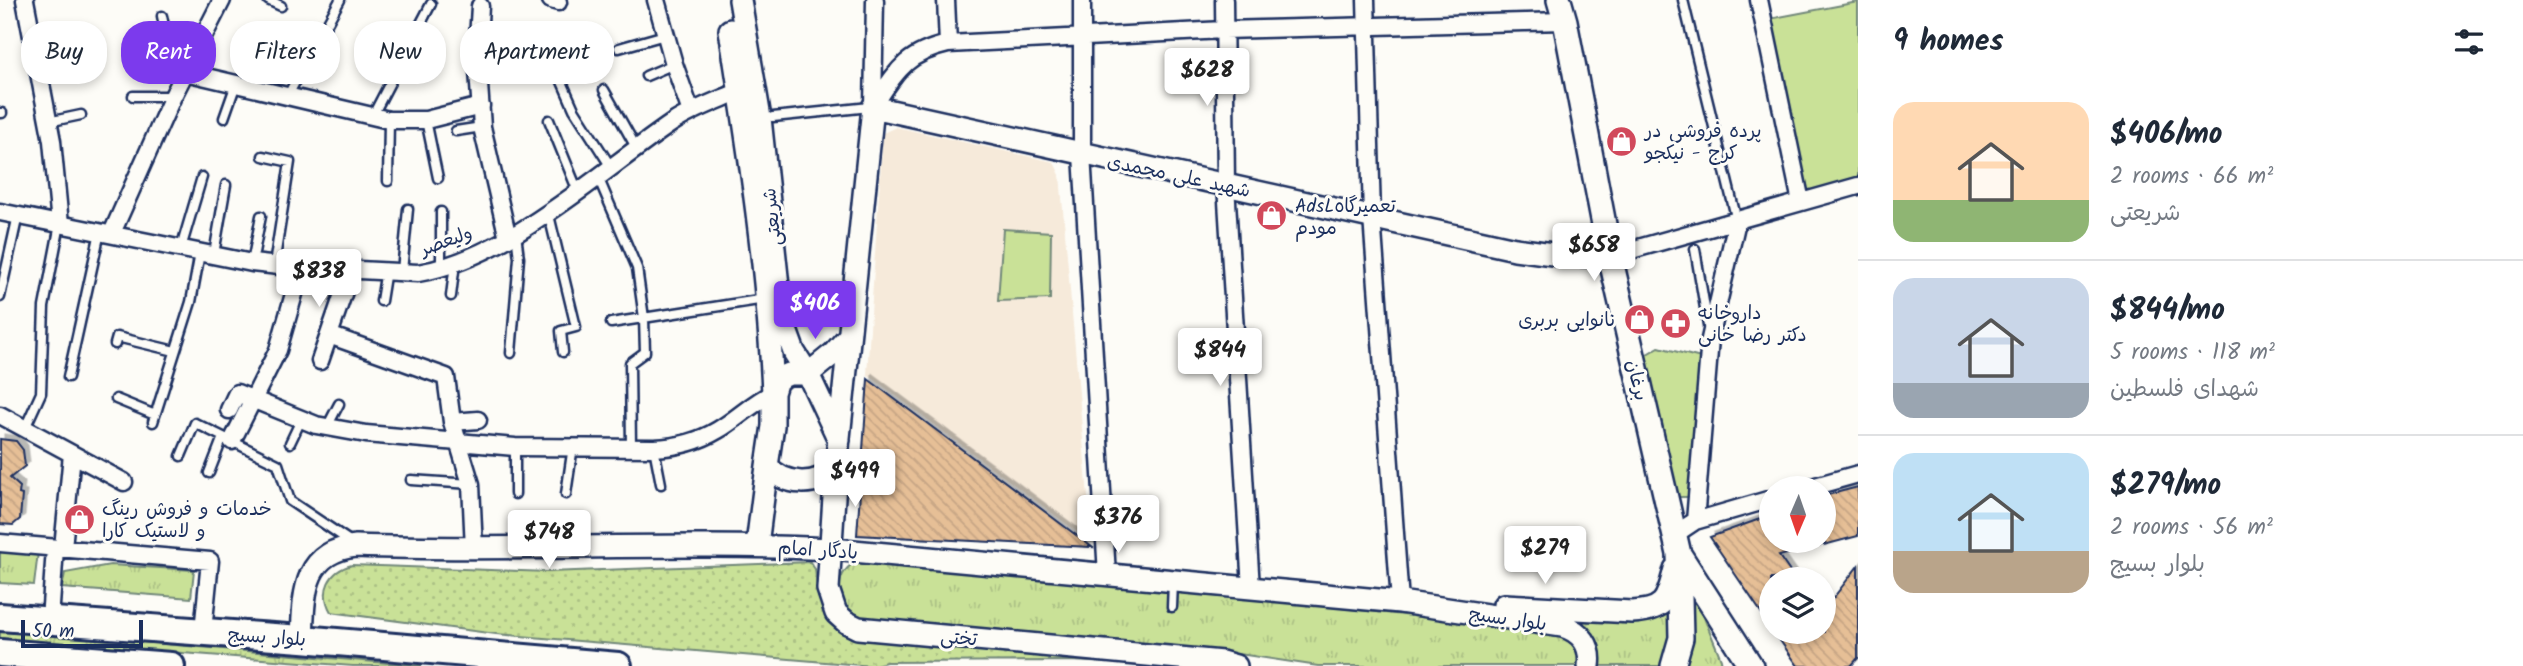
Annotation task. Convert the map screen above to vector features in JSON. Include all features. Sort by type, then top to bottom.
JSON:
[{"type":"main road","name":"برغان","points":[[1562,10],[1610,256],[1676,544],[1681,638],[1673,666]]},
{"type":"main road","name":"برغان","points":[[1676,544],[1748,665]]},
{"type":"main road","name":"بلوار بسیج","points":[[0,617],[618,666]]},
{"type":"main road","points":[[0,653],[171,666]]},
{"type":"street","points":[[25,0],[29,21]]},
{"type":"street","points":[[212,21],[222,0]]},
{"type":"street","points":[[656,0],[691,112]]},
{"type":"street","name":"شریعتی","points":[[725,0],[740,91],[771,344],[773,425],[757,545]]},
{"type":"street","name":"شریعتی","points":[[740,0],[760,118],[779,295],[790,341],[838,440]]},
{"type":"street","points":[[873,107],[875,0]]},
{"type":"street","points":[[946,0],[948,44]]},
{"type":"street","points":[[1082,0],[1082,154],[1107,575]]},
{"type":"street","points":[[1224,0],[1226,185],[1251,588]]},
{"type":"street","points":[[1366,0],[1372,217],[1400,603],[1468,603],[1651,611],[1662,604],[1669,594],[1676,544],[1695,521],[1759,502]]},
{"type":"street","points":[[1759,0],[1801,202]]},
{"type":"street","points":[[480,6],[477,56],[482,127],[512,236]]},
{"type":"street","points":[[873,107],[895,74],[913,56],[926,49],[948,44],[1224,30],[1366,26],[1562,10]]},
{"type":"street","points":[[41,84],[60,224]]},
{"type":"street","points":[[106,232],[179,84]]},
{"type":"street","points":[[240,84],[389,120],[426,120],[481,106]]},
{"type":"street","name":"ولیعصر","points":[[0,212],[252,263],[418,273],[448,266],[512,236],[579,194],[611,167],[691,112],[740,91]]},
{"type":"street","name":"شهید علی محمدی","points":[[873,107],[1515,249],[1560,255],[1610,256]]},
{"type":"street","name":"تختی","points":[[873,107],[836,467],[828,589],[836,613],[859,628],[1222,662],[1236,666]]},
{"type":"street","points":[[1610,256],[1858,186]]},
{"type":"street","points":[[1695,521],[1710,339],[1737,220]]},
{"type":"street","points":[[228,439],[253,401],[278,350],[302,266]]},
{"type":"street","points":[[320,362],[352,268]]},
{"type":"street","points":[[330,335],[446,377],[452,422],[471,484],[474,549]]},
{"type":"street","points":[[229,410],[237,393],[301,420],[327,428],[366,434],[515,447],[672,447],[696,441],[719,430],[759,400],[773,393],[778,379],[783,376],[808,374],[834,353],[849,336]]},
{"type":"street","points":[[0,415],[124,482]]},
{"type":"street","points":[[452,422],[478,420]]},
{"type":"street","points":[[50,620],[72,454]]},
{"type":"street","points":[[767,466],[776,477],[791,482],[821,479],[836,467]]},
{"type":"street","points":[[1836,480],[1858,474]]},
{"type":"street","points":[[0,542],[210,561],[203,631]]},
{"type":"street","name":"یادگار امام","points":[[302,639],[304,596],[314,569],[328,553],[356,546],[474,549],[757,545],[832,549],[1400,603]]},
{"type":"street","name":"بلوار بسیج","points":[[1400,603],[1571,628],[1588,647],[1589,666]]},
{"type":"lane","points":[[268,0],[281,6]]},
{"type":"lane","points":[[288,95],[340,0]]},
{"type":"lane","points":[[1683,0],[1737,220]]},
{"type":"lane","points":[[373,115],[430,4]]},
{"type":"lane","points":[[162,16],[163,21]]},
{"type":"lane","points":[[619,48],[666,35]]},
{"type":"lane","points":[[646,76],[674,64]]},
{"type":"lane","points":[[224,118],[236,84]]},
{"type":"lane","points":[[563,84],[574,109],[611,167]]},
{"type":"lane","points":[[604,90],[636,149]]},
{"type":"lane","points":[[134,96],[173,96]]},
{"type":"lane","points":[[774,117],[873,107]]},
{"type":"lane","points":[[48,122],[81,115]]},
{"type":"lane","points":[[388,181],[389,120]]},
{"type":"lane","points":[[426,120],[438,178]]},
{"type":"lane","points":[[549,120],[579,194]]},
{"type":"lane","points":[[456,131],[482,127]]},
{"type":"lane","points":[[263,156],[290,162],[274,265]]},
{"type":"lane","points":[[181,248],[202,177]]},
{"type":"lane","points":[[598,177],[637,268],[644,318],[645,352],[630,363],[631,448]]},
{"type":"lane","points":[[116,399],[154,419],[207,254],[226,185]]},
{"type":"lane","points":[[381,301],[394,271],[408,209]]},
{"type":"lane","points":[[548,211],[576,327],[561,331],[563,352]]},
{"type":"lane","points":[[441,212],[451,296]]},
{"type":"lane","points":[[0,297],[18,215]]},
{"type":"lane","points":[[252,263],[261,216]]},
{"type":"lane","points":[[25,428],[41,393],[44,307],[60,224]]},
{"type":"lane","points":[[68,377],[106,232]]},
{"type":"lane","points":[[511,353],[519,258],[512,236]]},
{"type":"lane","points":[[1695,249],[1710,339]]},
{"type":"lane","points":[[611,323],[765,299]]},
{"type":"lane","points":[[115,344],[117,337],[175,351]]},
{"type":"lane","points":[[327,428],[339,404]]},
{"type":"lane","points":[[290,443],[301,420]]},
{"type":"lane","points":[[181,456],[195,423],[278,464],[290,501],[356,546]]},
{"type":"lane","points":[[209,473],[228,439]]},
{"type":"lane","points":[[566,494],[573,446]]},
{"type":"lane","points":[[515,447],[515,494]]},
{"type":"lane","points":[[654,449],[661,484]]},
{"type":"lane","points":[[411,480],[471,484]]},
{"type":"lane","points":[[1172,607],[1173,581]]},
{"type":"shaded area","points":[[896,127],[1054,162],[1060,175],[1092,543],[867,374],[883,133]]},
{"type":"green space","points":[[1858,2],[1858,186],[1801,202],[1764,20]]},
{"type":"green space","points":[[1003,229],[1051,232],[1050,299],[998,301]]},
{"type":"green space","points":[[1659,347],[1701,358],[1691,497],[1678,497],[1642,357]]},
{"type":"green space","points":[[0,548],[38,552],[34,585],[0,583]]},
{"type":"green space","points":[[860,561],[1296,603],[1547,631],[1575,640],[1580,651],[1580,666],[1318,666],[1246,655],[856,617],[844,605],[840,588],[845,571]]},
{"type":"green space","points":[[810,562],[815,569],[818,596],[826,616],[1173,666],[1070,661],[886,662],[872,666],[496,634],[331,612],[326,597],[326,589],[332,577],[352,565],[549,572]]},
{"type":"green space","points":[[110,565],[194,570],[191,598],[62,588],[65,573]]},
{"type":"green space","points":[[1693,590],[1722,666],[1679,666],[1690,639]]},
{"type":"green space","points":[[1670,614],[1673,641],[1664,666],[1596,666],[1560,618],[1641,619]]},
{"type":"green space","points":[[0,630],[422,666],[353,666],[0,639]]},
{"type":"building","points":[[868,379],[1092,547],[857,535]]},
{"type":"building","points":[[0,439],[16,441],[23,450],[25,466],[10,478],[20,487],[19,494],[22,495],[20,519],[13,525],[0,524]]},
{"type":"building","points":[[1858,487],[1858,536],[1836,542],[1836,493]]},
{"type":"building","points":[[1759,519],[1759,553],[1790,553],[1779,556],[1787,567],[1759,567],[1759,609],[1710,537]]},
{"type":"building","points":[[1858,566],[1858,658],[1851,666],[1798,666],[1782,644],[1836,644],[1836,594]]},
{"type":"place","name":"پرده فروشی در کرج - نیکجو","points":[[1622,141]]},
{"type":"place","name":"AdsLتعمیرگاه مودم","points":[[1272,216]]},
{"type":"place","name":"نانوایی بربری","points":[[1639,319]]},
{"type":"place","name":"داروخانه دکتر رضا خانی","points":[[1675,323]]},
{"type":"place","name":"خدمات و فروش رینگ و لاستیک کارا","points":[[79,519]]}]
